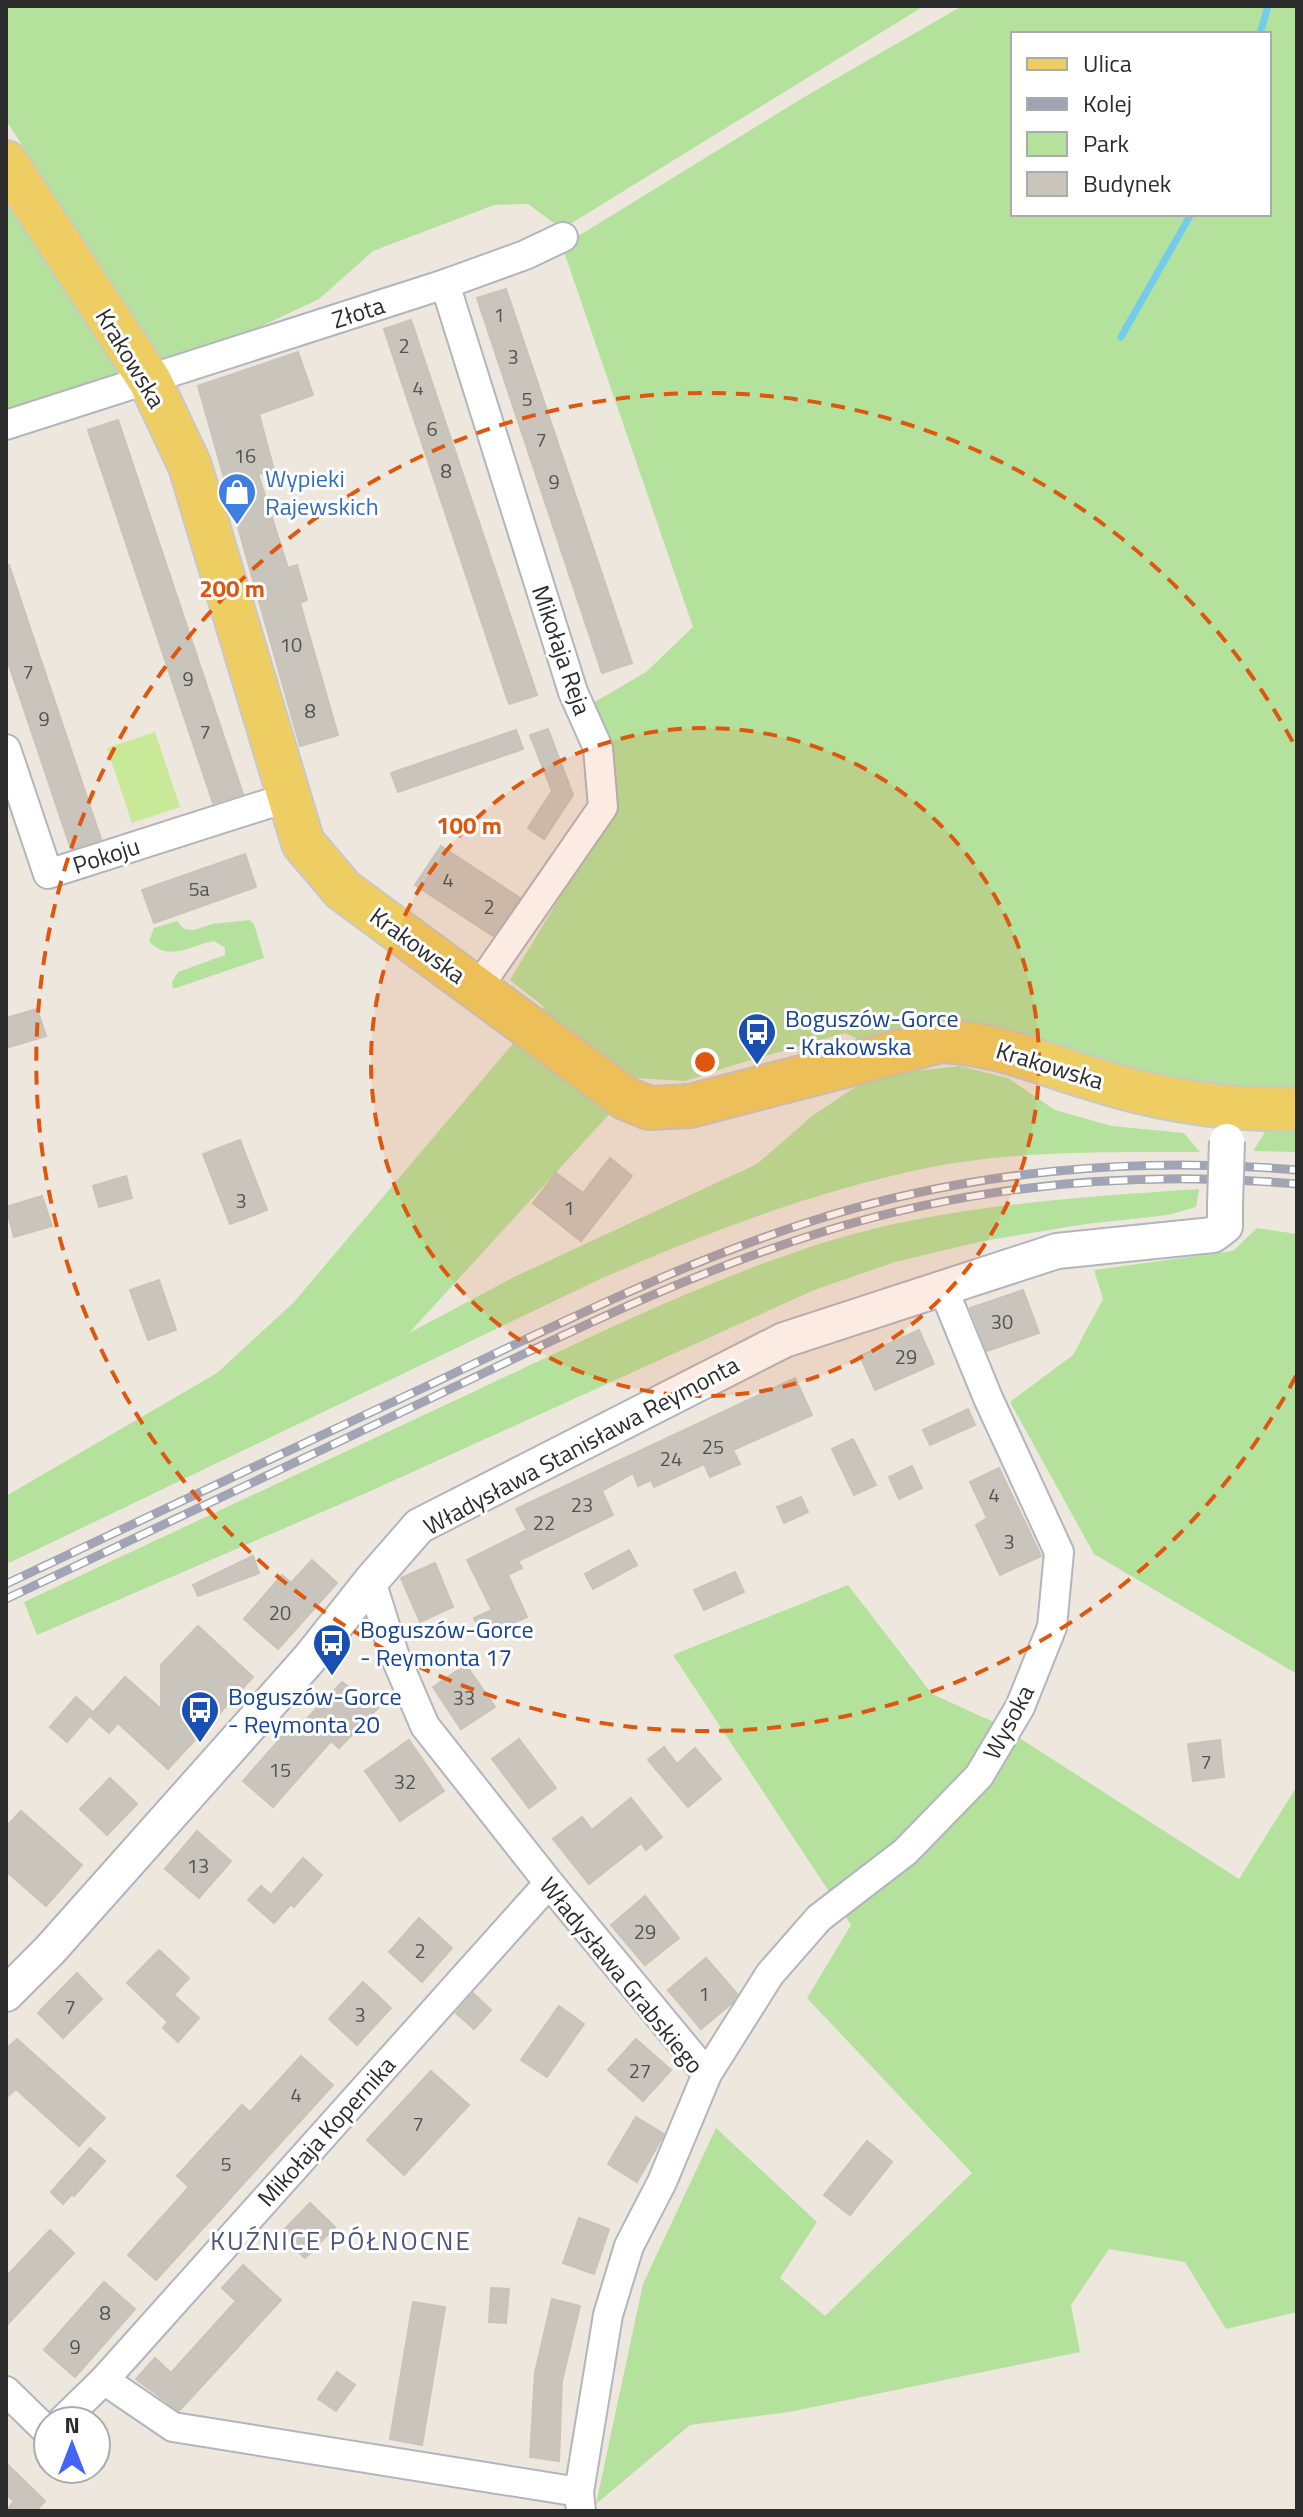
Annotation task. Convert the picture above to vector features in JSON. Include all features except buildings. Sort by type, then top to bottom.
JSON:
[{"type":"main road","name":"Krakowska","points":[[6,162],[150,381],[190,466],[303,843],[343,890],[625,1098],[649,1108],[690,1106],[941,1041],[976,1043],[1236,1119],[1297,1109]]},
{"type":"street","name":"Złota","points":[[6,425],[445,284],[525,255],[563,237]]},
{"type":"street","name":"Mikołaja Reja","points":[[445,284],[573,692],[598,748],[603,807],[485,995]]},
{"type":"street","name":"Pokoju","points":[[6,749],[48,874],[289,797]]},
{"type":"street","name":"Władysława Stanisława Reymonta","points":[[6,1994],[50,1950],[299,1671],[419,1526],[784,1340],[1057,1251],[1213,1235],[1225,1226],[1236,1119]]},
{"type":"street","name":"Wysoka","points":[[707,2074],[770,1974],[819,1918],[905,1852],[979,1776],[1020,1707],[1052,1627],[1059,1552],[988,1398],[943,1288]]},
{"type":"street","name":"Władysława Grabskiego","points":[[371,1581],[394,1654],[425,1726],[549,1883],[707,2074],[662,2182],[629,2246],[612,2301],[580,2502]]},
{"type":"street","name":"Mikołaja Kopernika","points":[[78,2405],[549,1883]]},
{"type":"street","points":[[104,2380],[173,2427],[580,2502]]},
{"type":"street","points":[[6,2391],[32,2416]]},
{"type":"green space","points":[[6,6],[924,6],[562,229],[528,204],[494,205],[373,251],[319,299],[196,357],[161,362],[6,120]]},
{"type":"green space","points":[[962,6],[1297,6],[1297,1095],[868,1044],[845,1033],[685,1081],[636,1078],[612,1111],[409,1333],[514,1277],[757,1164],[812,1116],[857,1086],[906,1072],[960,1066],[1008,1078],[1055,1110],[1112,1126],[1184,1133],[1200,1152],[1063,1153],[961,1162],[885,1177],[761,1215],[600,1279],[9,1563],[6,1557],[6,1496],[217,1373],[294,1302],[544,1007],[510,980],[614,807],[593,703],[646,672],[693,627],[562,246],[806,96]]},
{"type":"green space","points":[[6,196],[118,356],[118,372],[106,380],[6,412]]},
{"type":"green space","points":[[155,732],[180,807],[132,823],[107,748]]},
{"type":"green space","points":[[249,920],[254,924],[264,958],[173,989],[172,982],[178,972],[225,955],[225,948],[214,941],[180,951],[164,951],[149,941],[154,928],[177,921],[184,929],[194,930],[212,924]]},
{"type":"green space","points":[[1297,1129],[1297,1152],[1253,1151],[1265,1132]]},
{"type":"green space","points":[[1199,1189],[1196,1207],[1168,1215],[1086,1224],[983,1241],[895,1262],[814,1290],[366,1493],[37,1635],[24,1602],[599,1333],[774,1259],[865,1231],[960,1212],[1055,1200]]},
{"type":"green space","points":[[1257,1228],[1297,1234],[1297,1674],[1094,1554],[1010,1402],[1073,1355],[1103,1299],[1094,1270],[1233,1251]]},
{"type":"green space","points":[[848,1585],[932,1694],[996,1723],[1239,1879],[1297,1786],[1297,2312],[1226,2329],[1185,2262],[1109,2249],[1071,2305],[1080,2352],[789,2412],[690,2425],[596,2504],[643,2284],[716,2128],[817,2222],[780,2278],[825,2316],[972,2173],[807,1998],[851,1925],[673,1655]]},
{"type":"waterway","points":[[1261,32],[1268,6]]},
{"type":"waterway","points":[[1121,337],[1190,216]]},
{"type":"railway","points":[[6,1584],[616,1298],[713,1257],[812,1221],[930,1190],[1052,1172],[1175,1165],[1297,1170]]},
{"type":"railway","points":[[6,1599],[619,1310],[718,1268],[819,1233],[936,1203],[1055,1185],[1176,1179],[1297,1184]]},
{"type":"place","name":"Wypieki Rajewskich","points":[[237,526]]},
{"type":"place","name":"Boguszów-Gorce - Krakowska","points":[[757,1066]]},
{"type":"place","name":"Boguszów-Gorce - Reymonta 17","points":[[332,1677]]},
{"type":"place","name":"Boguszów-Gorce - Reymonta 20","points":[[200,1744]]},
{"type":"district","name":"KUŹNICE PÓŁNOCNE","points":[[341,2240]]}]
